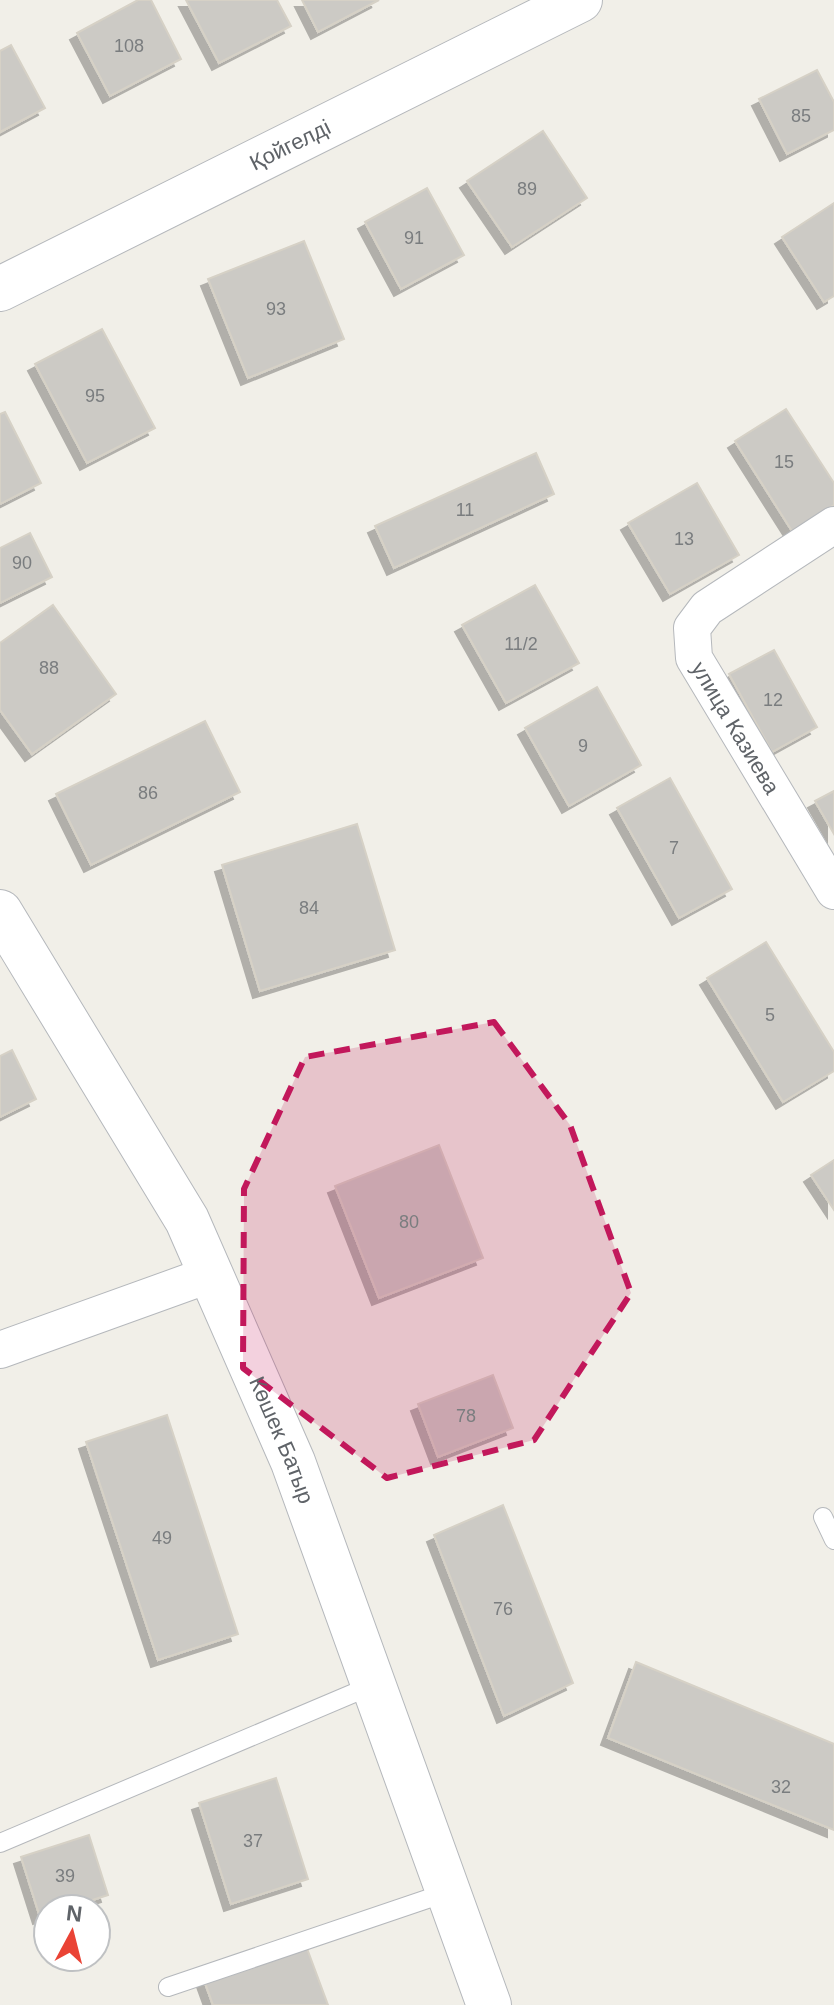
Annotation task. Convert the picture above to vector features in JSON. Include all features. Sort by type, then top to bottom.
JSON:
[{"type":"street","name":"Қойгелді","points":[[0,289],[580,0]]},
{"type":"street","name":"улица Казиева","points":[[834,525],[707,608],[692,628],[694,658],[834,891]]},
{"type":"street","name":"Көшек Батыр","points":[[0,912],[187,1220],[293,1462],[489,2005]]},
{"type":"street","points":[[0,1350],[211,1274]]},
{"type":"lane","points":[[823,1517],[834,1540]]},
{"type":"lane","points":[[0,1843],[373,1685]]},
{"type":"lane","points":[[168,1987],[448,1892]]},
{"type":"highlighted area","points":[[494,1022],[570,1125],[631,1293],[534,1440],[387,1478],[243,1368],[244,1189],[305,1057]]},
{"type":"building","points":[[138,0],[151,0],[181,59],[110,96],[77,33]]},
{"type":"building","points":[[186,0],[277,0],[291,26],[219,63]]},
{"type":"building","points":[[302,0],[379,0],[318,32]]},
{"type":"building","points":[[11,45],[45,108],[0,132],[0,51]]},
{"type":"building","points":[[817,70],[834,102],[834,130],[787,154],[759,99]]},
{"type":"building","points":[[543,131],[587,198],[512,247],[467,181]]},
{"type":"building","points":[[427,188],[464,255],[401,289],[365,222]]},
{"type":"building","points":[[834,203],[834,296],[824,302],[782,237]]},
{"type":"building","points":[[304,241],[344,339],[248,378],[208,279]]},
{"type":"building","points":[[102,329],[155,428],[87,463],[35,364]]},
{"type":"building","points":[[786,409],[834,483],[834,505],[792,531],[735,441]]},
{"type":"building","points":[[5,412],[41,483],[0,504],[0,414]]},
{"type":"building","points":[[536,453],[554,494],[394,568],[375,526]]},
{"type":"building","points":[[697,483],[739,555],[670,594],[628,523]]},
{"type":"building","points":[[30,533],[52,577],[0,603],[0,548]]},
{"type":"building","points":[[535,585],[579,663],[506,703],[462,625]]},
{"type":"building","points":[[53,605],[116,694],[32,754],[0,710],[0,643]]},
{"type":"building","points":[[774,650],[817,727],[772,752],[729,674]]},
{"type":"building","points":[[597,687],[641,765],[569,806],[525,728]]},
{"type":"building","points":[[205,721],[240,792],[91,865],[56,794]]},
{"type":"building","points":[[670,778],[732,889],[679,918],[617,808]]},
{"type":"building","points":[[834,791],[834,834],[815,801]]},
{"type":"building","points":[[357,824],[395,950],[260,991],[222,865]]},
{"type":"building","points":[[766,942],[834,1052],[834,1071],[783,1102],[707,978]]},
{"type":"building","points":[[12,1050],[36,1099],[0,1117],[0,1056]]},
{"type":"building","points":[[439,1145],[483,1258],[379,1298],[335,1186]]},
{"type":"building","points":[[834,1160],[834,1210],[811,1175]]},
{"type":"building","points":[[493,1375],[513,1428],[438,1457],[418,1404]]},
{"type":"building","points":[[167,1415],[238,1634],[158,1660],[86,1442]]},
{"type":"building","points":[[503,1505],[573,1683],[504,1716],[434,1535]]},
{"type":"building","points":[[636,1662],[834,1744],[834,1830],[608,1738]]},
{"type":"building","points":[[276,1778],[308,1879],[231,1904],[199,1803]]},
{"type":"building","points":[[89,1835],[107,1893],[32,1893],[21,1857]]},
{"type":"building","points":[[305,1943],[328,2005],[213,2005],[204,1980]]}]
